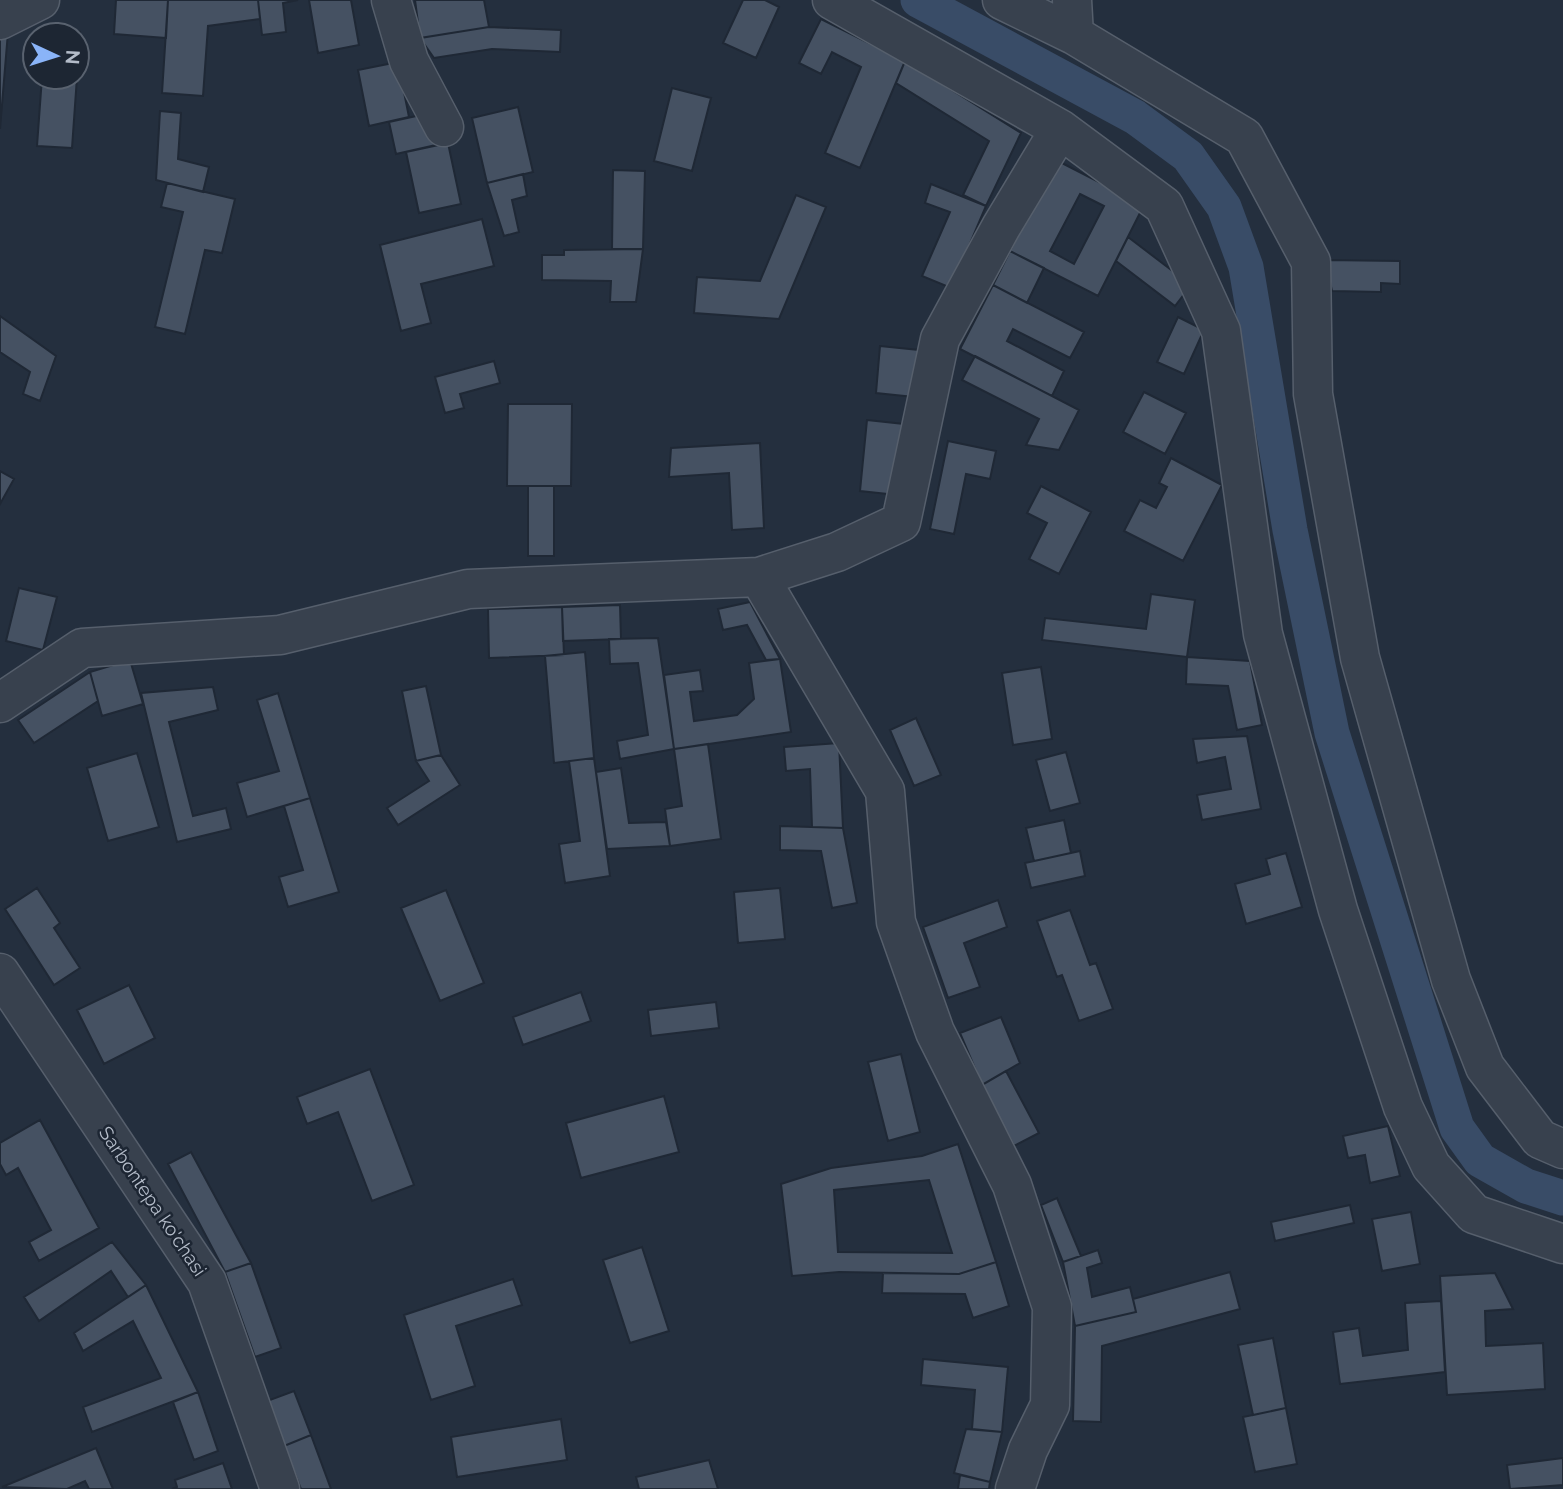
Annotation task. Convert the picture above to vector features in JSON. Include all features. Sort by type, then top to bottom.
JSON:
[{"type":"street","points":[[0,20],[40,0]]},
{"type":"street","points":[[391,0],[409,61],[444,127]]},
{"type":"street","points":[[832,0],[1060,129],[1164,206],[1221,331],[1263,634],[1338,910],[1403,1107],[1431,1166],[1474,1214],[1563,1244]]},
{"type":"street","points":[[1002,0],[1073,18],[1244,136],[1311,262],[1313,394],[1360,658],[1443,953],[1485,1067],[1540,1139],[1563,1149]]},
{"type":"street","points":[[0,703],[82,648],[280,635],[468,589],[759,577],[838,552],[901,522],[940,339],[1000,227],[1060,129]]},
{"type":"street","points":[[759,577],[885,791],[896,922],[935,1032],[1012,1185],[1052,1307],[1049,1405],[1028,1450],[1015,1489]]},
{"type":"street","name":"Sarbontepa ko'chasi","points":[[0,973],[206,1282],[280,1489]]},
{"type":"building","points":[[116,0],[168,0],[166,38],[114,34]]},
{"type":"building","points":[[168,0],[258,0],[260,19],[208,26],[203,96],[162,93]]},
{"type":"building","points":[[258,0],[298,0],[283,3],[286,32],[262,35]]},
{"type":"building","points":[[309,0],[351,0],[359,45],[318,53]]},
{"type":"building","points":[[415,0],[484,0],[489,27],[420,38]]},
{"type":"building","points":[[743,0],[765,0],[779,7],[756,58],[723,43]]},
{"type":"building","points":[[821,19],[905,61],[860,168],[825,153],[861,67],[832,52],[821,74],[799,63]]},
{"type":"building","points":[[489,27],[561,30],[560,52],[492,49],[434,58],[420,38]]},
{"type":"building","points":[[8,32],[0,129],[0,37]]},
{"type":"building","points":[[905,61],[1021,133],[986,206],[963,195],[989,141],[896,83]]},
{"type":"building","points":[[398,62],[409,117],[369,126],[358,70]]},
{"type":"building","points":[[672,88],[711,98],[692,171],[654,161]]},
{"type":"building","points":[[41,91],[76,91],[72,148],[37,146]]},
{"type":"building","points":[[518,107],[533,172],[487,183],[472,118]]},
{"type":"building","points":[[160,111],[181,113],[178,159],[209,167],[203,192],[156,180]]},
{"type":"building","points":[[430,113],[436,145],[396,154],[389,122]]},
{"type":"building","points":[[448,143],[461,204],[419,213],[406,152]]},
{"type":"building","points":[[1056,160],[1144,205],[1098,296],[1010,251]],"holes":[[[1080,194],[1104,206],[1074,264],[1050,251]]]},
{"type":"building","points":[[613,170],[645,171],[643,249],[612,249]]},
{"type":"building","points":[[523,174],[527,196],[512,200],[519,232],[504,236],[487,183]]},
{"type":"building","points":[[167,183],[235,199],[222,253],[205,250],[185,334],[155,327],[183,212],[161,207]]},
{"type":"building","points":[[931,184],[986,206],[951,288],[922,276],[950,212],[925,203]]},
{"type":"building","points":[[796,195],[826,207],[779,319],[694,313],[697,277],[760,281]]},
{"type":"building","points":[[482,219],[494,266],[421,284],[431,323],[401,331],[380,245]]},
{"type":"building","points":[[1128,237],[1191,285],[1175,306],[1116,261]]},
{"type":"building","points":[[643,249],[636,302],[610,302],[611,281],[542,280],[542,255],[564,255],[564,250]]},
{"type":"building","points":[[1010,251],[1044,268],[1027,303],[993,285]]},
{"type":"building","points":[[1325,260],[1400,261],[1400,284],[1381,283],[1381,292],[1332,291]]},
{"type":"building","points":[[993,285],[1084,332],[1070,358],[1013,329],[1007,341],[1064,371],[1052,396],[960,349]]},
{"type":"building","points":[[0,316],[56,356],[40,401],[23,394],[30,372],[0,352]]},
{"type":"building","points":[[1178,317],[1204,330],[1184,374],[1157,362]]},
{"type":"building","points":[[880,346],[919,350],[914,397],[876,393]]},
{"type":"building","points":[[975,356],[1079,410],[1059,450],[1026,445],[1039,419],[962,380]]},
{"type":"building","points":[[494,361],[500,383],[460,394],[464,408],[445,413],[435,377]]},
{"type":"building","points":[[1144,392],[1186,413],[1165,454],[1123,432]]},
{"type":"building","points":[[508,404],[572,404],[571,486],[507,486]]},
{"type":"building","points":[[867,420],[904,424],[897,495],[860,491]]},
{"type":"building","points":[[948,441],[996,451],[990,479],[966,474],[954,534],[930,529]]},
{"type":"building","points":[[760,443],[764,528],[732,530],[729,473],[669,477],[671,448]]},
{"type":"building","points":[[1171,458],[1222,485],[1183,561],[1124,531],[1140,500],[1156,508],[1167,487],[1159,483]]},
{"type":"building","points":[[0,471],[14,479],[0,504]]},
{"type":"building","points":[[528,486],[554,486],[554,556],[528,556]]},
{"type":"building","points":[[1041,486],[1091,512],[1059,574],[1029,559],[1047,523],[1027,513]]},
{"type":"building","points":[[19,588],[57,597],[43,650],[6,641]]},
{"type":"building","points":[[1151,594],[1195,600],[1187,657],[1042,640],[1045,618],[1146,629]]},
{"type":"building","points":[[750,602],[780,659],[766,660],[747,625],[723,630],[718,609]]},
{"type":"building","points":[[620,605],[621,639],[563,641],[562,607]]},
{"type":"building","points":[[562,607],[564,655],[489,658],[488,609]]},
{"type":"building","points":[[658,638],[674,749],[620,759],[617,741],[648,735],[638,663],[610,664],[609,639]]},
{"type":"building","points":[[585,652],[594,758],[554,763],[545,656]]},
{"type":"building","points":[[1187,657],[1250,661],[1262,725],[1237,730],[1228,686],[1186,684]]},
{"type":"building","points":[[780,659],[791,732],[674,749],[664,675],[700,670],[703,691],[690,692],[694,721],[737,715],[754,699],[749,663]]},
{"type":"building","points":[[130,660],[143,704],[102,716],[90,672]]},
{"type":"building","points":[[1041,667],[1052,739],[1013,745],[1002,673]]},
{"type":"building","points":[[90,672],[98,701],[34,743],[18,720]]},
{"type":"building","points":[[426,686],[441,755],[416,761],[402,691]]},
{"type":"building","points":[[213,687],[218,710],[169,722],[193,816],[226,808],[231,829],[177,842],[141,693]]},
{"type":"building","points":[[278,693],[310,798],[247,817],[237,783],[279,771],[257,700]]},
{"type":"building","points":[[916,718],[941,775],[914,786],[890,730]]},
{"type":"building","points":[[1247,736],[1261,809],[1202,820],[1197,795],[1231,789],[1225,757],[1197,763],[1193,739]]},
{"type":"building","points":[[839,743],[843,828],[812,827],[810,769],[786,771],[784,747]]},
{"type":"building","points":[[708,744],[721,839],[670,846],[665,809],[682,806],[674,749]]},
{"type":"building","points":[[1066,752],[1080,803],[1050,811],[1036,760]]},
{"type":"building","points":[[137,753],[159,827],[108,841],[87,768]]},
{"type":"building","points":[[441,755],[460,785],[398,825],[387,808],[429,781],[416,761]]},
{"type":"building","points":[[594,758],[610,876],[565,883],[559,844],[580,841],[569,761]]},
{"type":"building","points":[[621,768],[629,823],[666,822],[670,846],[607,849],[596,772]]},
{"type":"building","points":[[310,798],[339,892],[288,907],[279,877],[303,870],[284,806]]},
{"type":"building","points":[[1064,820],[1071,853],[1034,861],[1026,828]]},
{"type":"building","points":[[780,826],[843,828],[857,903],[832,908],[821,851],[780,850]]},
{"type":"building","points":[[1080,851],[1085,876],[1031,888],[1025,863]]},
{"type":"building","points":[[1286,853],[1302,907],[1246,924],[1235,884],[1270,874],[1266,859]]},
{"type":"building","points":[[37,888],[60,923],[54,928],[80,968],[54,985],[5,909]]},
{"type":"building","points":[[780,888],[785,939],[738,943],[734,892]]},
{"type":"building","points":[[446,890],[484,983],[440,1001],[401,908]]},
{"type":"building","points":[[998,900],[1007,927],[964,943],[980,987],[948,998],[923,927]]},
{"type":"building","points":[[1070,910],[1090,965],[1096,963],[1113,1009],[1079,1021],[1062,975],[1057,977],[1037,921]]},
{"type":"building","points":[[129,985],[155,1038],[104,1064],[77,1010]]},
{"type":"building","points":[[581,992],[591,1021],[523,1045],[513,1017]]},
{"type":"building","points":[[716,1002],[719,1028],[651,1036],[648,1010]]},
{"type":"building","points":[[1001,1017],[1020,1063],[982,1085],[960,1033]]},
{"type":"building","points":[[901,1054],[920,1132],[888,1141],[868,1062]]},
{"type":"building","points":[[370,1069],[414,1185],[372,1201],[338,1112],[307,1124],[297,1097]]},
{"type":"building","points":[[1006,1071],[1039,1133],[1014,1146],[982,1085]]},
{"type":"building","points":[[664,1096],[679,1152],[581,1178],[566,1123]]},
{"type":"building","points":[[40,1120],[99,1228],[39,1261],[29,1242],[51,1230],[18,1168],[6,1175],[0,1164],[0,1143]]},
{"type":"building","points":[[1388,1126],[1400,1176],[1370,1183],[1365,1155],[1348,1158],[1343,1136]]},
{"type":"building","points":[[958,1144],[996,1262],[959,1274],[839,1272],[792,1276],[781,1184],[831,1168],[922,1156]],"holes":[[[929,1180],[952,1253],[838,1252],[834,1190]]]},
{"type":"building","points":[[191,1152],[251,1263],[225,1272],[168,1164]]},
{"type":"building","points":[[1057,1198],[1081,1256],[1063,1262],[1041,1205]]},
{"type":"building","points":[[1350,1205],[1354,1223],[1275,1241],[1271,1222]]},
{"type":"building","points":[[1411,1212],[1420,1264],[1382,1271],[1372,1219]]},
{"type":"building","points":[[112,1242],[146,1285],[128,1297],[111,1271],[39,1321],[24,1297]]},
{"type":"building","points":[[642,1247],[669,1331],[630,1343],[603,1260]]},
{"type":"building","points":[[1098,1250],[1102,1263],[1087,1268],[1092,1297],[1130,1287],[1136,1312],[1075,1326],[1063,1262]]},
{"type":"building","points":[[996,1262],[1009,1306],[973,1318],[965,1294],[882,1293],[883,1273],[959,1274]]},
{"type":"building","points":[[251,1263],[281,1348],[255,1357],[225,1272]]},
{"type":"building","points":[[1230,1272],[1240,1309],[1102,1346],[1101,1422],[1073,1421],[1075,1326],[1136,1312],[1133,1299]]},
{"type":"building","points":[[1495,1273],[1513,1309],[1485,1311],[1486,1346],[1543,1343],[1545,1389],[1447,1395],[1440,1276]]},
{"type":"building","points":[[513,1279],[522,1305],[456,1326],[475,1386],[431,1400],[404,1315]]},
{"type":"building","points":[[146,1285],[198,1392],[92,1432],[83,1407],[161,1378],[133,1321],[83,1351],[74,1333]]},
{"type":"building","points":[[1441,1301],[1445,1372],[1340,1384],[1333,1332],[1359,1328],[1363,1356],[1408,1350],[1405,1303]]},
{"type":"building","points":[[1273,1338],[1286,1408],[1253,1415],[1238,1345]]},
{"type":"building","points":[[923,1359],[1008,1367],[1002,1432],[972,1429],[975,1390],[921,1385]]},
{"type":"building","points":[[294,1391],[311,1435],[284,1446],[267,1401]]},
{"type":"building","points":[[198,1392],[218,1451],[194,1460],[173,1402]]},
{"type":"building","points":[[1286,1408],[1297,1464],[1255,1472],[1243,1417]]},
{"type":"building","points":[[561,1419],[567,1460],[457,1477],[451,1437]]},
{"type":"building","points":[[966,1429],[1002,1432],[990,1482],[954,1473]]},
{"type":"building","points":[[311,1435],[331,1489],[301,1489],[284,1446]]},
{"type":"building","points":[[96,1448],[113,1489],[89,1489],[85,1481],[67,1489],[2,1487]]},
{"type":"building","points":[[1563,1458],[1563,1485],[1510,1489],[1507,1465]]},
{"type":"building","points":[[709,1460],[718,1489],[639,1489],[636,1477]]},
{"type":"building","points":[[223,1463],[232,1489],[172,1489],[177,1487],[175,1480]]},
{"type":"building","points":[[960,1475],[990,1482],[989,1489],[958,1489]]},
{"type":"waterway","points":[[918,0],[1135,117],[1188,156],[1224,207],[1246,267],[1290,530],[1332,733],[1457,1128],[1480,1160],[1526,1186],[1563,1198]]}]
